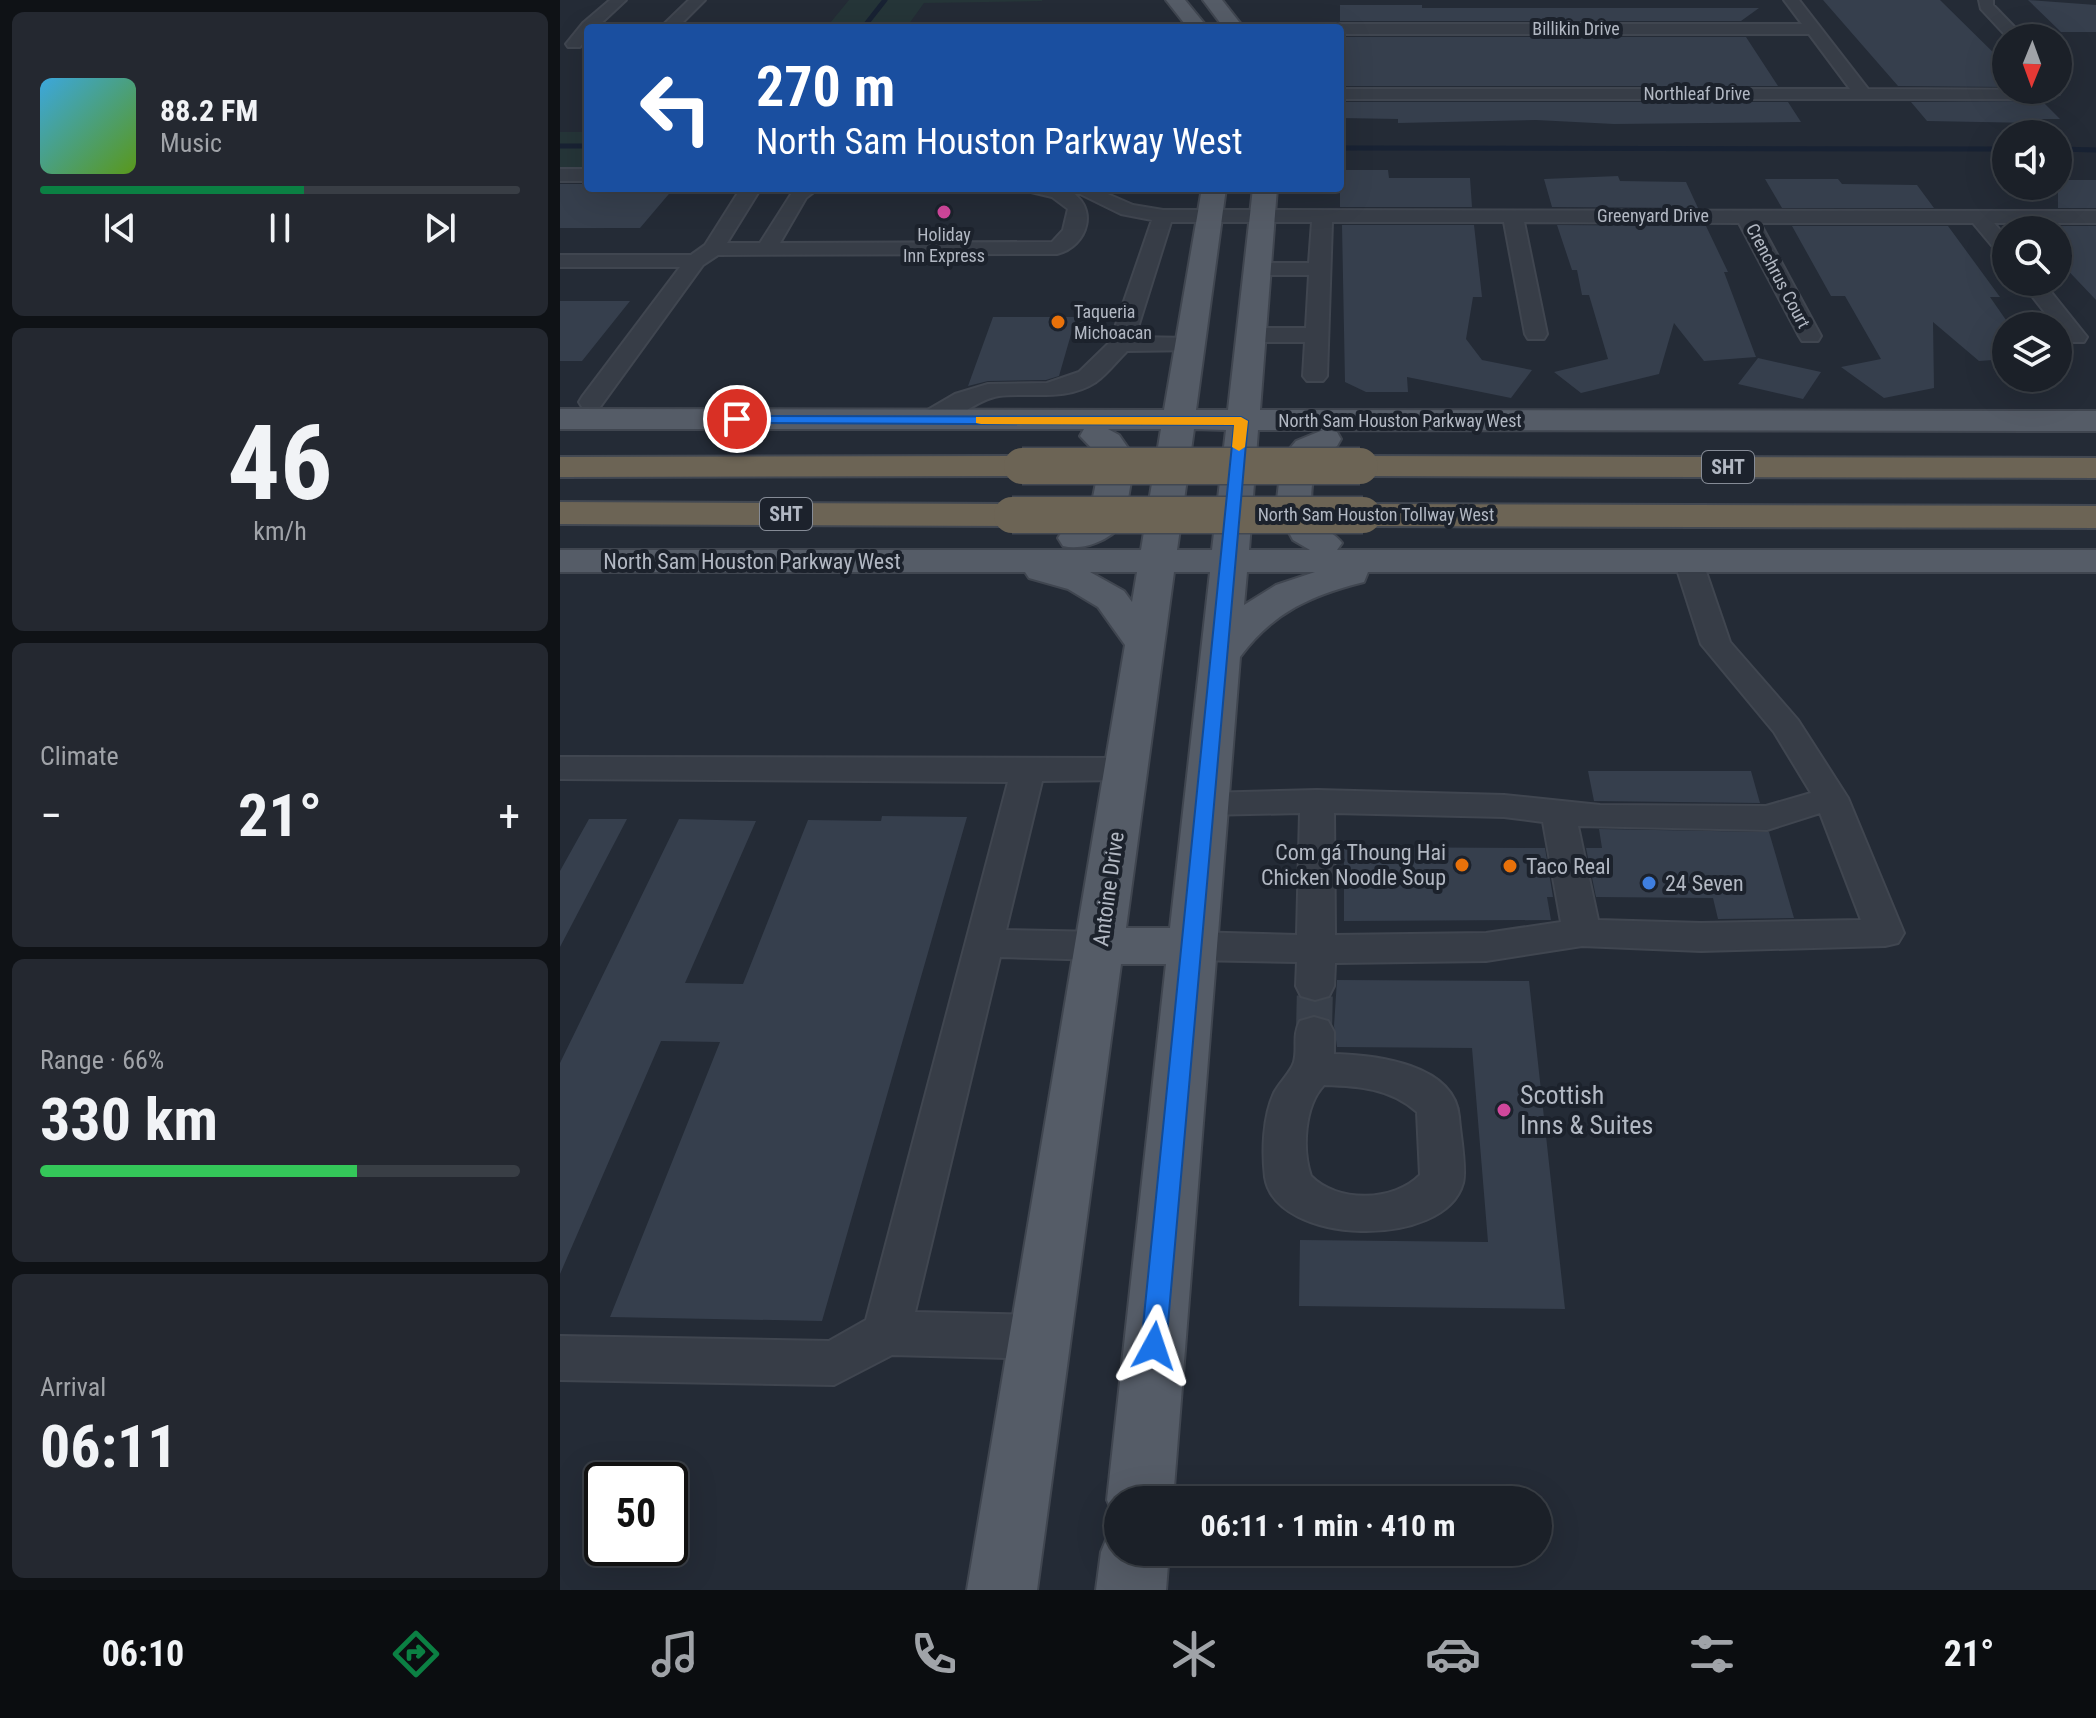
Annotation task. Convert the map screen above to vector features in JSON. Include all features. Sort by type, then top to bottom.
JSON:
[{"type":"highway","name":"SHT","points":[[560,467],[2096,468]]},
{"type":"highway","name":"North Sam Houston Tollway West","points":[[560,513],[2096,517]]},
{"type":"main road","points":[[1175,0],[1195,24]]},
{"type":"main road","points":[[1212,0],[1231,24]]},
{"type":"main road","name":"Antoine Drive","points":[[1002,1590],[1213,192]]},
{"type":"main road","points":[[1141,1486],[1241,421],[1262,370],[1256,269],[1265,192]]},
{"type":"main road","points":[[1049,420],[1146,395],[1168,381],[1188,353]]},
{"type":"main road","points":[[1262,370],[1326,413],[1385,421]]},
{"type":"main road","name":"North Sam Houston Parkway West","points":[[560,419],[2096,421]]},
{"type":"main road","points":[[1009,560],[1065,544],[1106,522],[1118,458],[1107,442],[1049,420]]},
{"type":"main road","points":[[1385,421],[1325,439],[1308,448],[1299,458],[1293,508],[1306,532],[1319,542],[1408,560]]},
{"type":"main road","points":[[1009,560],[1081,581],[1111,599],[1145,645]]},
{"type":"main road","points":[[1218,659],[1256,612],[1283,596],[1323,581],[1408,560]]},
{"type":"main road","name":"North Sam Houston Parkway West","points":[[560,561],[2096,561]]},
{"type":"main road","points":[[1100,946],[1191,946]]},
{"type":"main road","points":[[1131,1590],[1134,1566]]},
{"type":"street","points":[[591,24],[619,0]]},
{"type":"street","points":[[672,24],[698,0]]},
{"type":"street","points":[[1791,0],[1863,94]]},
{"type":"street","points":[[1986,0],[1986,6],[2003,24]]},
{"type":"street","points":[[574,44],[584,28]]},
{"type":"street","name":"Billikin Drive","points":[[1344,29],[1811,29]]},
{"type":"street","name":"Northleaf Drive","points":[[1344,94],[1992,94]]},
{"type":"street","points":[[560,175],[584,175]]},
{"type":"street","points":[[591,402],[748,192]]},
{"type":"street","points":[[766,249],[802,192]]},
{"type":"street","points":[[560,261],[766,249],[1057,248],[1066,243],[1079,215],[1078,207],[1055,192]]},
{"type":"street","name":"Greenyard Drive","points":[[1087,192],[1128,210],[1163,216],[2096,217]]},
{"type":"street","points":[[928,420],[964,399],[997,389],[1049,390],[1087,377],[1121,344],[1163,216]]},
{"type":"street","points":[[1315,376],[1322,216]]},
{"type":"street","points":[[1513,216],[1536,334]]},
{"type":"street","name":"Crenchrus Court","points":[[1746,216],[1810,336]]},
{"type":"street","points":[[1979,217],[1992,233]]},
{"type":"street","points":[[1256,269],[1320,269]]},
{"type":"street","points":[[2043,296],[2076,337]]},
{"type":"street","points":[[1262,370],[1317,335]]},
{"type":"street","points":[[1121,344],[1188,353]]},
{"type":"street","points":[[997,389],[1027,401],[1049,420]]},
{"type":"street","points":[[1191,946],[1316,968],[1582,933],[1701,937],[1885,933],[1831,798],[1787,727],[1716,644],[1688,560]]},
{"type":"street","points":[[560,768],[1127,769]]},
{"type":"street","points":[[886,1333],[1028,771]]},
{"type":"street","points":[[1204,804],[1317,801],[1504,806],[1600,817],[1767,818],[1831,798]]},
{"type":"street","points":[[1316,968],[1317,801]]},
{"type":"street","points":[[1558,812],[1582,933]]},
{"type":"street","points":[[986,943],[1100,946]]},
{"type":"street","points":[[560,1358],[834,1363],[886,1333],[1042,1337]]},
{"type":"shaded area","points":[[849,0],[1042,0],[924,3],[909,24],[829,24]]},
{"type":"shaded area","points":[[560,132],[584,132],[584,169],[560,169]]},
{"type":"building","points":[[1823,0],[1940,0],[1992,51],[1992,87],[1898,86]]},
{"type":"building","points":[[2028,0],[2096,5],[2096,32],[2072,32],[2072,24],[2053,24]]},
{"type":"building","points":[[1340,5],[1422,5],[1422,8],[1759,8],[1741,21],[1340,21]]},
{"type":"building","points":[[1344,37],[1746,37],[1778,86],[1344,86]]},
{"type":"building","points":[[1344,102],[1788,102],[1801,122],[1614,124],[1536,120],[1398,123],[1398,119],[1344,118]]},
{"type":"building","points":[[1911,102],[2045,104],[2060,119],[1927,121]]},
{"type":"building","points":[[1344,170],[1388,170],[1389,178],[1470,178],[1472,207],[1340,207]]},
{"type":"building","points":[[1618,176],[1620,181],[1686,182],[1698,208],[1552,207],[1544,179]]},
{"type":"building","points":[[1765,179],[1838,179],[1842,184],[1917,185],[1934,208],[1782,208]]},
{"type":"building","points":[[2072,180],[2096,180],[2096,208],[2058,208],[2058,200],[2072,200]]},
{"type":"building","points":[[560,184],[584,184],[584,192],[671,192],[640,228],[560,228]]},
{"type":"building","points":[[1342,225],[1474,225],[1482,297],[1473,297],[1466,339],[1482,360],[1532,370],[1511,398],[1407,377],[1408,392],[1366,392],[1345,382]]},
{"type":"building","points":[[1557,225],[1706,226],[1728,272],[1724,272],[1756,357],[1704,361],[1674,323],[1659,374],[1581,393],[1554,372],[1608,359],[1589,295],[1582,295],[1577,270],[1572,270]]},
{"type":"building","points":[[1792,226],[1948,226],[1992,286],[1992,296],[2000,297],[1990,297],[2000,312],[1992,312],[1992,360],[1979,361],[1933,322],[1934,388],[1884,398],[1841,367],[1881,359],[1845,296],[1831,296]]},
{"type":"building","points":[[2072,226],[2096,226],[2096,300],[2072,275]]},
{"type":"building","points":[[560,301],[630,301],[582,361],[560,361]]},
{"type":"building","points":[[993,317],[1076,317],[1059,376],[1046,380],[988,381],[968,386]]},
{"type":"building","points":[[1758,358],[1821,372],[1803,399],[1738,384]]},
{"type":"building","points":[[1588,771],[1751,771],[1760,803],[1594,801]]},
{"type":"building","points":[[882,816],[967,817],[822,1321],[610,1317],[720,1042],[661,1041],[560,1274],[560,1063],[679,819],[756,821],[685,983],[743,984],[808,820],[881,821]]},
{"type":"building","points":[[589,819],[627,819],[560,947],[560,871]]},
{"type":"building","points":[[1599,829],[1769,832],[1794,918],[1718,919],[1713,898],[1596,897],[1586,848],[1602,848]]},
{"type":"building","points":[[1344,847],[1545,848],[1553,897],[1547,897],[1551,920],[1344,921]]},
{"type":"building","points":[[1337,980],[1529,981],[1565,1309],[1299,1306],[1300,1240],[1488,1242],[1472,1048],[1337,1047],[1334,1026]]},
{"type":"waterway","points":[[866,24],[885,0]]},
{"type":"waterway","points":[[560,146],[584,146]]},
{"type":"waterway","points":[[1344,148],[1992,149]]},
{"type":"waterway","points":[[2072,149],[2096,150]]},
{"type":"tunnel","points":[[1314,1032],[1315,986]]},
{"type":"slow traffic","points":[[981,420],[1241,421],[1239,447]]},
{"type":"place","name":"Holiday Inn Express","points":[[944,212]]},
{"type":"place","name":"Taqueria Michoacan","points":[[1058,322]]},
{"type":"place","name":"Com gá Thoung Hai Chicken Noodle Soup","points":[[1462,865]]},
{"type":"place","name":"Taco Real","points":[[1510,866]]},
{"type":"place","name":"24 Seven","points":[[1649,883]]},
{"type":"place","name":"Scottish Inns & Suites","points":[[1504,1110]]},
{"type":"route","points":[[737,419],[1241,421],[1154,1346]]}]
